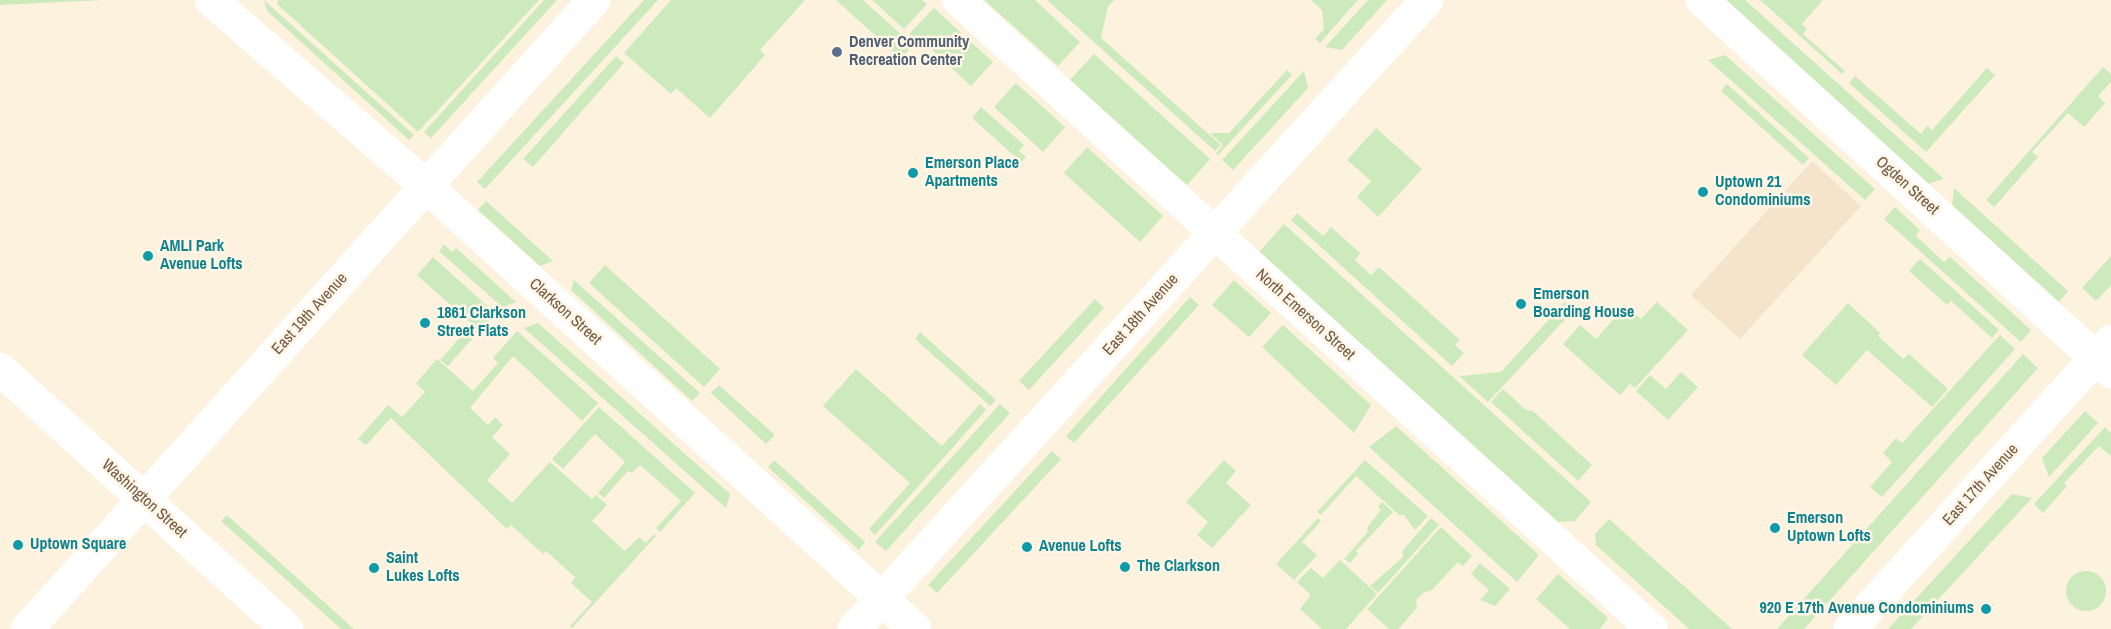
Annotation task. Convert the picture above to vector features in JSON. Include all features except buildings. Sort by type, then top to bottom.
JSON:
[{"type":"street","name":"Clarkson Street","points":[[211,0],[426,186],[915,629]]},
{"type":"street","name":"East 19th Avenue","points":[[27,629],[594,0]]},
{"type":"street","name":"North Emerson Street","points":[[958,0],[1652,629]]},
{"type":"street","name":"East 18th Avenue","points":[[854,629],[1427,0]]},
{"type":"street","name":"Ogden Street","points":[[1702,0],[2106,357]]},
{"type":"street","name":"East 17th Avenue","points":[[1850,629],[2106,357]]},
{"type":"street","name":"Washington Street","points":[[0,369],[288,629]]},
{"type":"shaded area","points":[[1812,161],[1861,206],[1740,339],[1691,295]]},
{"type":"green space","points":[[0,0],[103,0],[0,5]]},
{"type":"green space","points":[[264,0],[414,135],[409,140],[267,11]]},
{"type":"green space","points":[[278,0],[539,0],[418,132],[277,4]]},
{"type":"green space","points":[[544,0],[557,0],[431,138],[424,132]]},
{"type":"green space","points":[[644,0],[658,0],[485,189],[477,182]]},
{"type":"green space","points":[[671,0],[805,0],[760,50],[765,55],[710,118],[676,88],[671,94],[624,53]]},
{"type":"green space","points":[[836,0],[863,0],[913,45],[901,59]]},
{"type":"green space","points":[[872,0],[922,0],[927,4],[904,29]]},
{"type":"green space","points":[[984,0],[1035,0],[1080,42],[1058,66]]},
{"type":"green space","points":[[1047,0],[1114,0],[1108,6],[1101,38],[1221,145],[1215,151]]},
{"type":"green space","points":[[1311,0],[1358,0],[1320,43],[1315,39],[1324,29],[1322,10]]},
{"type":"green space","points":[[1368,0],[1387,0],[1342,50],[1325,47]]},
{"type":"green space","points":[[1726,0],[1745,0],[1944,179],[1927,184]]},
{"type":"green space","points":[[1760,0],[1823,0],[1802,24],[1807,29],[1803,34],[1845,71],[1842,74]]},
{"type":"green space","points":[[934,8],[993,62],[971,86],[928,46],[909,34]]},
{"type":"green space","points":[[1094,54],[1210,159],[1187,185],[1070,80]]},
{"type":"green space","points":[[1725,55],[1875,189],[1865,200],[1708,60]]},
{"type":"green space","points":[[616,56],[624,63],[533,167],[523,159]]},
{"type":"green space","points":[[2103,67],[2111,74],[2111,82],[2098,96],[2105,103],[2084,127],[2068,113],[2032,152],[2038,157],[1994,207],[1986,200]]},
{"type":"green space","points":[[1987,68],[1995,75],[1926,152],[1849,83],[1855,76],[1921,134],[1927,126],[1932,130]]},
{"type":"green space","points":[[1287,70],[1292,75],[1218,155],[1216,153],[1223,145],[1210,133],[1229,133]]},
{"type":"green space","points":[[1304,71],[1308,88],[1233,170],[1222,160]]},
{"type":"green space","points":[[1016,83],[1065,127],[1043,152],[994,107]]},
{"type":"green space","points":[[1727,84],[1809,158],[1803,165],[1721,91]]},
{"type":"green space","points":[[981,107],[1024,145],[1019,151],[1026,157],[1021,162],[972,118]]},
{"type":"green space","points":[[1376,128],[1422,169],[1378,217],[1357,197],[1371,181],[1347,160]]},
{"type":"green space","points":[[1087,147],[1163,216],[1140,242],[1064,173]]},
{"type":"green space","points":[[1954,188],[2068,291],[2059,302],[1952,205]]},
{"type":"green space","points":[[486,201],[553,261],[540,266],[478,210]]},
{"type":"green space","points":[[1895,207],[1920,230],[1916,236],[1944,262],[1950,257],[2031,330],[2021,342],[1884,219]]},
{"type":"green space","points":[[1297,213],[1323,236],[1331,227],[1360,253],[1355,260],[1371,275],[1379,267],[1460,340],[1455,345],[1464,353],[1452,366],[1291,220]]},
{"type":"green space","points":[[1284,224],[1591,502],[1575,521],[1558,522],[1259,252]]},
{"type":"green space","points":[[444,244],[452,252],[456,248],[516,302],[502,307],[439,251]]},
{"type":"green space","points":[[2111,256],[2111,285],[2096,301],[2082,288]]},
{"type":"green space","points":[[433,257],[495,313],[448,366],[440,360],[472,324],[417,275]]},
{"type":"green space","points":[[1920,259],[1999,330],[1992,338],[1951,301],[1947,305],[1909,271]]},
{"type":"green space","points":[[605,265],[720,369],[704,387],[589,283]]},
{"type":"green space","points":[[574,280],[700,393],[692,401],[571,290]]},
{"type":"green space","points":[[1234,280],[1271,313],[1249,337],[1212,305]]},
{"type":"green space","points":[[1190,297],[1199,305],[1074,443],[1066,436]]},
{"type":"green space","points":[[1095,299],[1104,308],[1029,390],[1019,381]]},
{"type":"green space","points":[[1565,302],[1574,310],[1488,402],[1459,376],[1501,372]]},
{"type":"green space","points":[[1657,302],[1688,330],[1635,388],[1630,384],[1620,395],[1563,344],[1580,325],[1596,339],[1626,305],[1641,319]]},
{"type":"green space","points":[[1848,303],[1880,333],[1878,336],[1903,359],[1909,354],[1948,389],[1932,407],[1867,350],[1836,385],[1802,355]]},
{"type":"green space","points":[[538,323],[730,494],[726,508],[524,328]]},
{"type":"green space","points":[[1283,325],[1371,405],[1354,433],[1262,347]]},
{"type":"green space","points":[[517,331],[598,403],[582,421],[513,356],[470,408],[488,425],[495,417],[503,425],[492,437],[510,454],[487,480],[512,503],[550,462],[592,499],[596,495],[607,505],[592,521],[625,551],[639,537],[646,543],[654,534],[656,536],[572,628],[570,626],[592,602],[571,583],[575,577],[546,551],[543,554],[511,525],[507,529],[391,418],[366,445],[358,439],[388,405],[402,417],[425,392],[416,383],[437,359],[473,391],[498,363],[493,358]]},
{"type":"green space","points":[[920,332],[996,400],[990,406],[915,339]]},
{"type":"green space","points":[[2000,335],[2015,349],[1882,497],[1870,487],[1892,462],[1883,453],[1896,438],[1902,443]]},
{"type":"green space","points":[[2023,354],[2038,368],[1804,629],[1777,629]]},
{"type":"green space","points":[[856,369],[942,446],[980,404],[986,410],[875,535],[869,529],[910,483],[823,406]]},
{"type":"green space","points":[[1681,372],[1698,387],[1668,420],[1636,391],[1650,375],[1666,389]]},
{"type":"green space","points":[[719,385],[775,435],[766,444],[711,393]]},
{"type":"green space","points":[[1503,389],[1526,410],[1533,411],[1592,465],[1578,481],[1491,402]]},
{"type":"green space","points":[[1000,404],[1010,413],[886,551],[875,542]]},
{"type":"green space","points":[[599,407],[695,493],[660,532],[656,528],[681,501],[640,465],[632,473],[628,471],[604,498],[598,493],[625,462],[595,434],[563,469],[552,459]]},
{"type":"green space","points":[[2085,411],[2098,423],[2049,477],[2042,458]]},
{"type":"green space","points":[[1396,426],[1539,555],[1517,582],[1369,447]]},
{"type":"green space","points":[[2105,427],[2111,433],[2111,456],[2099,446],[2064,483],[2067,486],[2043,513],[2034,504]]},
{"type":"green space","points":[[1052,451],[1061,459],[937,593],[928,585]]},
{"type":"green space","points":[[774,460],[865,542],[859,550],[768,467]]},
{"type":"green space","points":[[1224,460],[1236,471],[1226,483],[1251,505],[1212,548],[1197,535],[1208,522],[1186,502]]},
{"type":"green space","points":[[1365,460],[1428,516],[1415,530],[1404,515],[1399,515],[1356,476],[1321,515],[1317,512]]},
{"type":"green space","points":[[2012,494],[2032,498],[1911,629],[1888,629]]},
{"type":"green space","points":[[1382,502],[1393,512],[1356,551],[1358,554],[1350,563],[1344,559],[1367,533],[1368,526],[1381,510],[1378,507]]},
{"type":"green space","points":[[227,515],[354,629],[341,629],[221,521]]},
{"type":"green space","points":[[1318,518],[1321,521],[1302,542],[1317,555],[1294,580],[1276,564]]},
{"type":"green space","points":[[1431,518],[1439,525],[1378,593],[1370,586],[1403,557],[1402,551]]},
{"type":"green space","points":[[1609,519],[1732,629],[1689,629],[1596,545],[1595,534]]},
{"type":"green space","points":[[1441,527],[1472,556],[1463,566],[1458,562],[1431,591],[1424,592],[1416,600],[1417,608],[1398,629],[1389,629],[1367,609]]},
{"type":"green space","points":[[1340,560],[1377,594],[1346,629],[1322,629],[1300,609],[1311,595],[1297,582],[1311,568],[1323,578]]},
{"type":"green space","points":[[1480,563],[1510,589],[1495,606],[1480,600],[1489,590],[1471,574]]},
{"type":"green space","points":[[2086,571],[2100,577],[2106,591],[2100,605],[2086,611],[2072,605],[2066,591],[2072,577]]},
{"type":"green space","points":[[1558,574],[1608,618],[1600,629],[1570,629],[1536,599]]},
{"type":"place","name":"Denver Community Recreation Center","points":[[837,52]]},
{"type":"place","name":"Emerson Place Apartments","points":[[913,173]]},
{"type":"place","name":"Uptown 21 Condominiums","points":[[1703,192]]},
{"type":"place","name":"AMLI Park Avenue Lofts","points":[[148,256]]},
{"type":"place","name":"Emerson Boarding House","points":[[1521,304]]},
{"type":"place","name":"1861 Clarkson Street Flats","points":[[425,323]]},
{"type":"place","name":"Emerson Uptown Lofts","points":[[1775,528]]},
{"type":"place","name":"Uptown Square","points":[[18,545]]},
{"type":"place","name":"Avenue Lofts","points":[[1027,547]]},
{"type":"place","name":"The Clarkson","points":[[1125,567]]},
{"type":"place","name":"Saint Lukes Lofts","points":[[374,568]]},
{"type":"place","name":"920 E 17th Avenue Condominiums","points":[[1986,609]]}]
